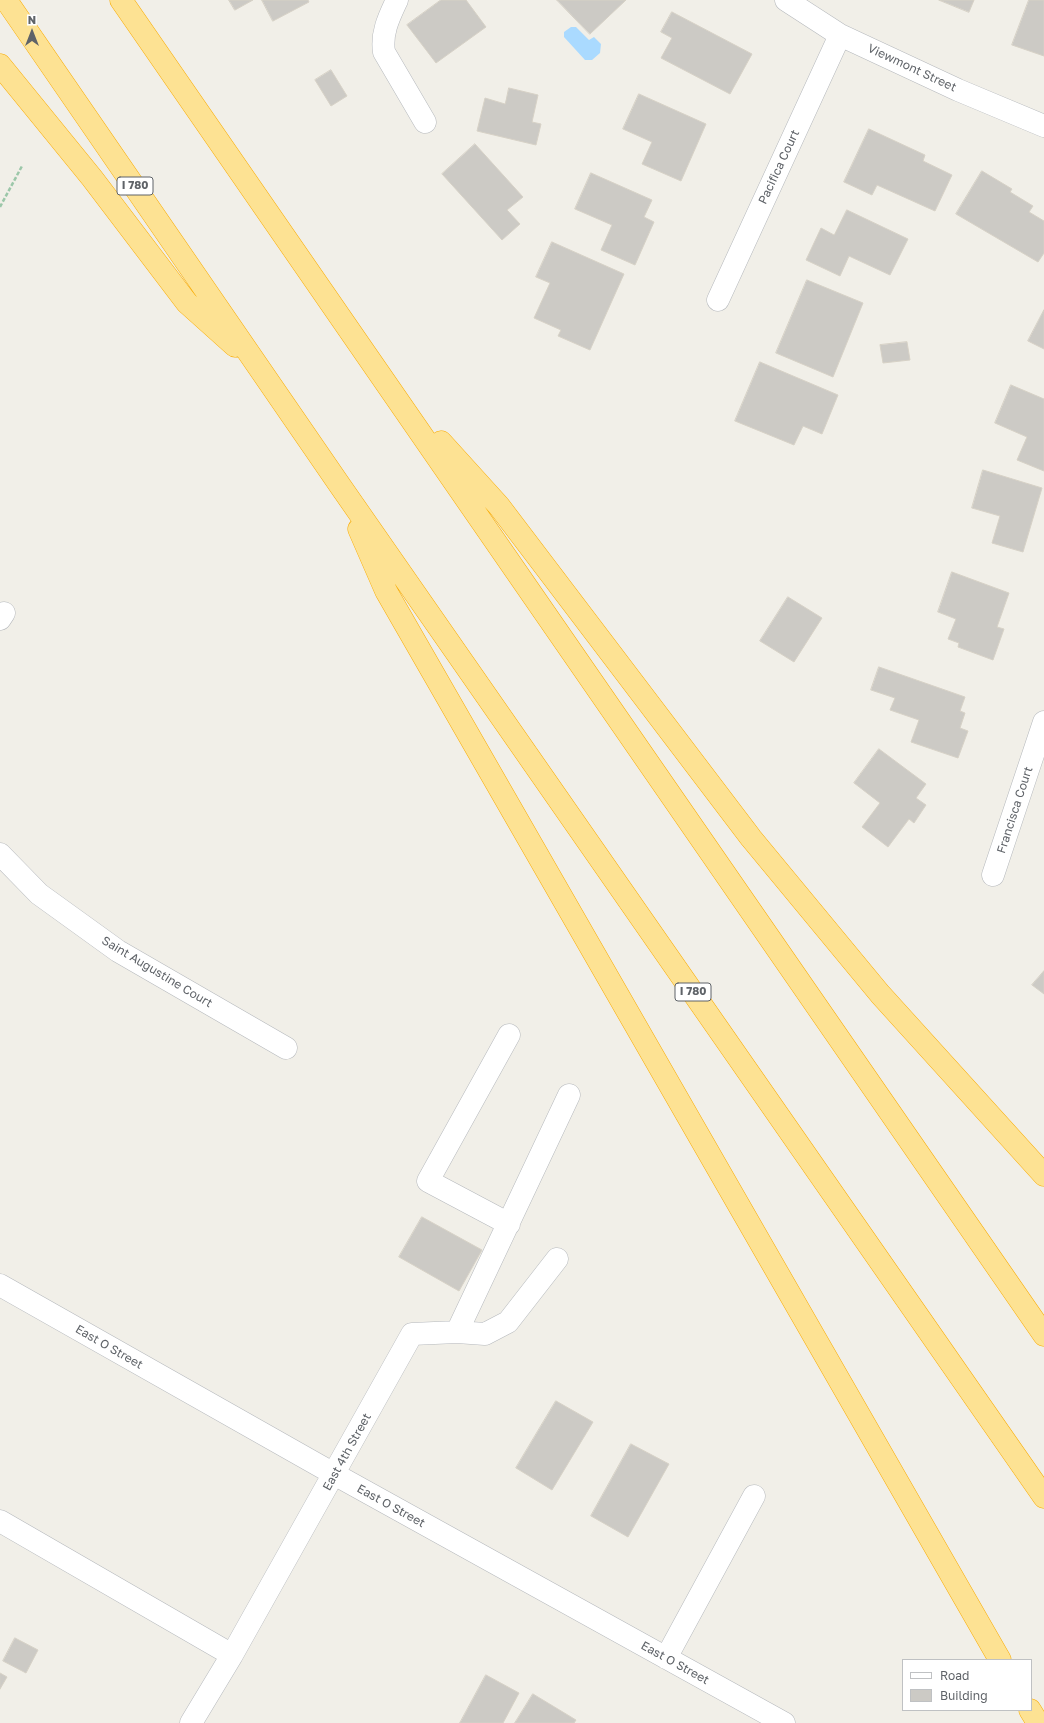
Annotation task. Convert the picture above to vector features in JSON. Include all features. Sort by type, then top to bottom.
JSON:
[{"type":"highway","name":"I 780","points":[[6,0],[341,487],[1044,1497]]},
{"type":"highway","points":[[121,0],[1044,1335]]},
{"type":"highway","points":[[136,0],[168,67]]},
{"type":"highway","points":[[0,65],[92,178],[188,303],[263,372]]},
{"type":"highway","points":[[383,377],[499,506],[751,838],[880,994],[1044,1175]]},
{"type":"highway","points":[[341,487],[386,591],[999,1659]]},
{"type":"highway","points":[[1031,1711],[1038,1723]]},
{"type":"street","points":[[398,0],[384,30],[384,52],[425,122]]},
{"type":"street","name":"Viewmont Street","points":[[786,0],[840,35],[958,90],[1044,126]]},
{"type":"street","name":"Pacifica Court","points":[[718,300],[840,35]]},
{"type":"street","name":"Francisca Court","points":[[993,875],[1044,722]]},
{"type":"street","name":"Saint Augustine Court","points":[[0,854],[38,894],[118,951],[286,1048]]},
{"type":"street","points":[[509,1035],[428,1181],[509,1224]]},
{"type":"street","points":[[457,1332],[569,1095]]},
{"type":"street","name":"East 4th Street","points":[[191,1723],[232,1655],[412,1334],[457,1332],[485,1334],[508,1322],[557,1259]]},
{"type":"street","name":"East O Street","points":[[0,1285],[334,1474],[784,1723]]},
{"type":"street","points":[[666,1658],[754,1496]]},
{"type":"street","points":[[0,1521],[232,1655]]},
{"type":"path","points":[[0,207],[22,166]]},
{"type":"water","points":[[571,27],[576,27],[589,40],[594,37],[601,44],[600,53],[592,60],[585,60],[564,37],[564,32]]},
{"type":"building","points":[[229,0],[253,0],[235,10]]},
{"type":"building","points":[[262,0],[308,0],[309,2],[273,21]]},
{"type":"building","points":[[441,0],[466,0],[486,27],[436,63],[407,25]]},
{"type":"building","points":[[557,0],[626,0],[590,34]]},
{"type":"building","points":[[939,0],[974,0],[969,12]]},
{"type":"building","points":[[1029,0],[1044,0],[1044,56],[1012,45]]},
{"type":"building","points":[[672,12],[752,54],[730,94],[661,58],[672,38],[661,32]]},
{"type":"building","points":[[331,70],[347,96],[331,106],[315,80]]},
{"type":"building","points":[[509,88],[538,95],[532,122],[541,124],[536,145],[477,131],[485,98],[505,104]]},
{"type":"building","points":[[639,94],[706,124],[681,181],[642,164],[652,142],[623,129]]},
{"type":"building","points":[[869,129],[925,155],[923,161],[952,175],[935,211],[877,185],[872,195],[844,182]]},
{"type":"building","points":[[475,144],[523,197],[507,210],[520,224],[502,240],[442,174]]},
{"type":"building","points":[[982,171],[1012,189],[1010,192],[1033,206],[1029,212],[1044,221],[1044,253],[1038,262],[956,214]]},
{"type":"building","points":[[591,173],[652,200],[644,217],[654,222],[635,265],[601,250],[612,225],[575,209]]},
{"type":"building","points":[[847,210],[908,239],[890,275],[849,256],[840,276],[806,260],[821,228],[834,235]]},
{"type":"building","points":[[552,242],[624,274],[590,350],[558,336],[561,330],[534,318],[550,283],[536,277]]},
{"type":"building","points":[[807,280],[863,303],[833,377],[776,353]]},
{"type":"building","points":[[1044,310],[1044,349],[1028,341]]},
{"type":"building","points":[[907,342],[910,360],[883,363],[880,345]]},
{"type":"building","points":[[760,362],[838,395],[822,434],[803,426],[794,445],[735,421]]},
{"type":"building","points":[[1011,385],[1044,399],[1044,471],[1017,460],[1027,437],[995,423]]},
{"type":"building","points":[[983,470],[1042,488],[1023,552],[992,543],[1000,516],[972,508]]},
{"type":"building","points":[[952,572],[1009,593],[997,627],[1004,629],[993,660],[958,647],[959,643],[948,639],[956,619],[938,612]]},
{"type":"building","points":[[788,597],[822,618],[794,662],[760,641]]},
{"type":"building","points":[[879,667],[965,697],[960,711],[965,713],[960,728],[968,731],[958,758],[911,742],[919,720],[890,710],[895,698],[871,690]]},
{"type":"building","points":[[879,749],[926,784],[916,798],[926,805],[914,823],[909,819],[888,847],[862,827],[880,803],[854,783]]},
{"type":"building","points":[[1044,971],[1044,994],[1032,985]]},
{"type":"building","points":[[422,1217],[482,1250],[459,1291],[399,1257]]},
{"type":"building","points":[[556,1401],[593,1422],[552,1490],[516,1468]]},
{"type":"building","points":[[631,1444],[669,1464],[628,1537],[591,1516]]},
{"type":"building","points":[[15,1638],[38,1650],[26,1673],[3,1661]]},
{"type":"building","points":[[0,1673],[7,1677],[0,1689]]},
{"type":"building","points":[[486,1675],[519,1693],[503,1723],[460,1723]]},
{"type":"building","points":[[533,1694],[576,1720],[574,1723],[515,1723]]}]
